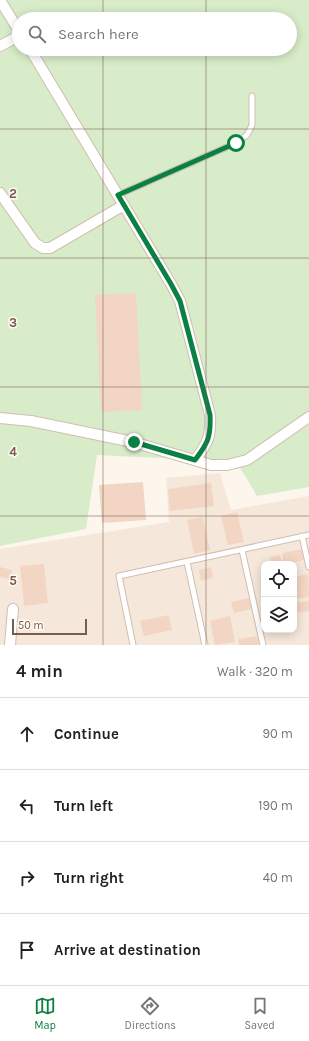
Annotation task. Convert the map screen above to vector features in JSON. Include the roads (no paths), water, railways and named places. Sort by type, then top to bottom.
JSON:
[{"type":"street","points":[[0,0],[12,20]]},
{"type":"street","points":[[0,46],[12,40]]},
{"type":"street","points":[[34,56],[180,301],[210,415],[211,430],[206,446],[195,460]]},
{"type":"street","points":[[0,193],[35,243],[43,248],[50,248],[124,205]]},
{"type":"street","points":[[0,418],[31,421],[134,442],[211,465],[227,465],[247,460],[309,417]]},
{"type":"street","points":[[10,645],[13,609]]},
{"type":"lane","points":[[118,195],[236,143],[247,135],[252,125],[252,96]]},
{"type":"lane","points":[[133,645],[119,576],[309,535]]},
{"type":"lane","points":[[302,536],[309,567]]},
{"type":"lane","points":[[242,550],[263,645]]},
{"type":"lane","points":[[187,562],[205,645]]}]
